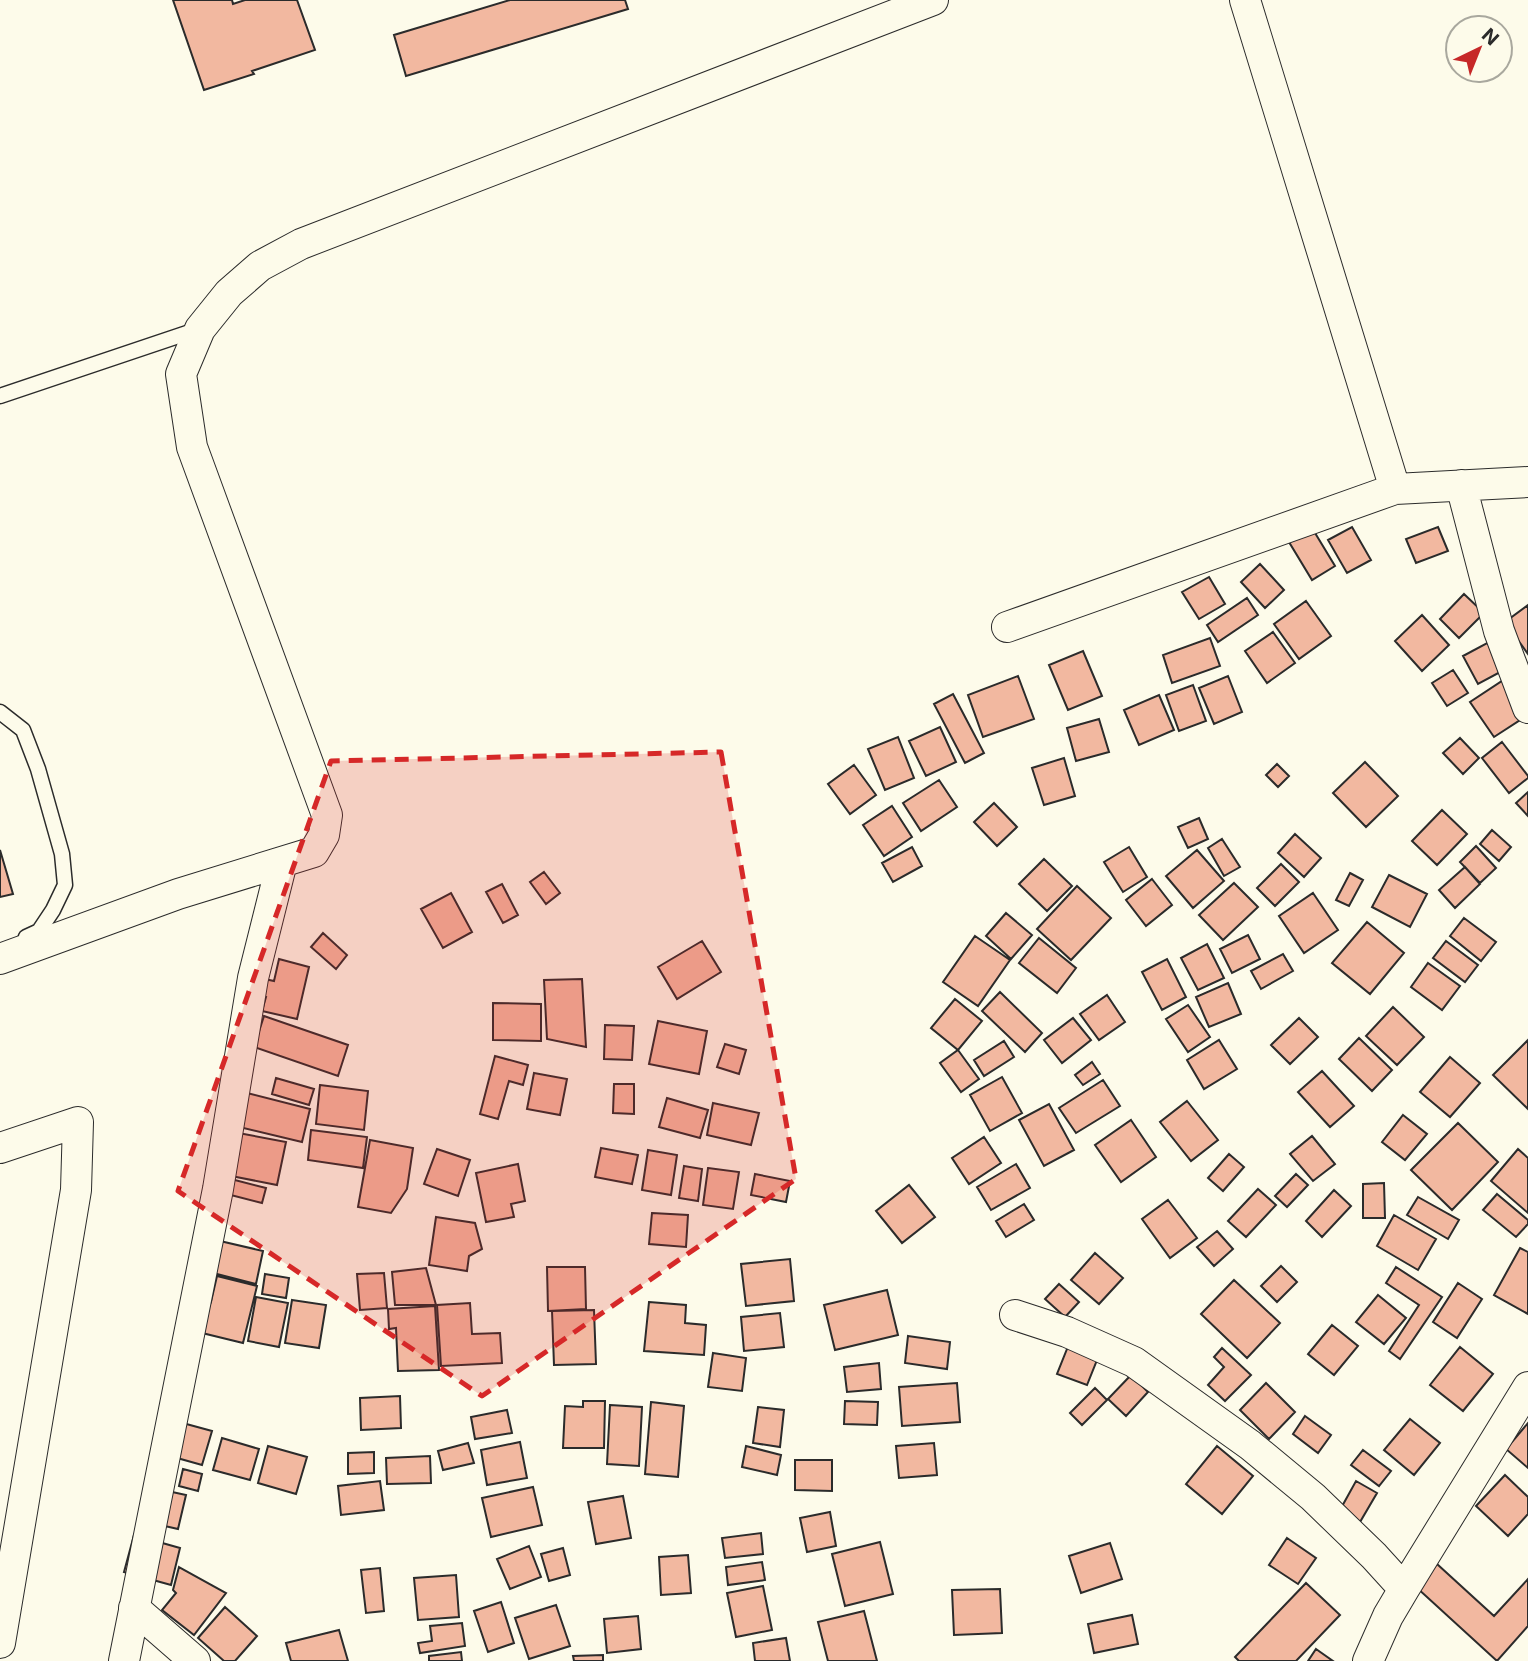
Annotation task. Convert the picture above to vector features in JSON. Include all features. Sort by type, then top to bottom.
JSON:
[{"type":"street","points":[[0,959],[177,894],[314,852],[324,835],[327,815],[192,447],[181,374],[200,329],[229,293],[260,266],[301,244],[933,0]]},
{"type":"street","points":[[1245,0],[1395,489]]},
{"type":"street","points":[[1007,627],[1395,489],[1528,482]]},
{"type":"street","points":[[1461,485],[1499,631],[1528,708]]},
{"type":"street","points":[[124,1661],[218,1189],[253,978],[282,862]]},
{"type":"street","points":[[0,1148],[78,1122],[76,1190],[0,1643]]},
{"type":"street","points":[[1015,1315],[1068,1332],[1134,1362],[1250,1445],[1313,1497],[1404,1589]]},
{"type":"street","points":[[1368,1661],[1388,1616],[1527,1391]]},
{"type":"street","points":[[134,1608],[195,1661]]},
{"type":"lane","points":[[0,396],[200,329]]},
{"type":"lane","points":[[0,712],[23,730],[38,769],[62,854],[65,885],[39,930],[0,952]]},
{"type":"highlighted area","points":[[721,752],[796,1179],[482,1396],[178,1191],[331,761]]},
{"type":"building","points":[[173,0],[232,0],[233,4],[245,0],[297,0],[315,50],[204,90]]},
{"type":"building","points":[[510,0],[625,0],[628,9],[406,76],[394,35]]},
{"type":"building","points":[[1352,527],[1371,560],[1347,573],[1328,540]]},
{"type":"building","points":[[1438,527],[1448,551],[1416,563],[1406,539]]},
{"type":"building","points":[[1312,528],[1335,566],[1312,580],[1289,542]]},
{"type":"building","points":[[1260,564],[1284,590],[1265,608],[1241,582]]},
{"type":"building","points":[[1209,577],[1225,604],[1199,619],[1182,592]]},
{"type":"building","points":[[1464,594],[1484,613],[1459,638],[1440,619]]},
{"type":"building","points":[[1247,598],[1258,615],[1218,642],[1207,625]]},
{"type":"building","points":[[1306,601],[1331,636],[1299,659],[1274,624]]},
{"type":"building","points":[[1528,605],[1528,654],[1505,622]]},
{"type":"building","points":[[1422,615],[1449,645],[1422,671],[1395,641]]},
{"type":"building","points":[[1273,632],[1295,663],[1267,683],[1245,651]]},
{"type":"building","points":[[1210,638],[1220,666],[1172,683],[1163,655]]},
{"type":"building","points":[[1489,642],[1504,670],[1478,684],[1463,656]]},
{"type":"building","points":[[1083,651],[1102,696],[1068,710],[1049,665]]},
{"type":"building","points":[[1453,670],[1468,693],[1447,706],[1432,683]]},
{"type":"building","points":[[1018,676],[1034,719],[983,737],[968,695]]},
{"type":"building","points":[[1228,676],[1242,712],[1214,724],[1199,688]]},
{"type":"building","points":[[1505,679],[1528,715],[1494,737],[1470,702]]},
{"type":"building","points":[[1193,685],[1206,721],[1179,731],[1166,695]]},
{"type":"building","points":[[953,694],[984,753],[965,763],[934,704]]},
{"type":"building","points":[[1159,695],[1174,730],[1139,745],[1124,710]]},
{"type":"building","points":[[1099,719],[1109,752],[1076,761],[1067,728]]},
{"type":"building","points":[[940,727],[956,762],[926,776],[909,741]]},
{"type":"building","points":[[898,737],[914,778],[885,790],[868,749]]},
{"type":"building","points":[[1460,738],[1479,758],[1463,774],[1443,753]]},
{"type":"building","points":[[1502,742],[1528,776],[1509,793],[1482,758]]},
{"type":"building","points":[[1064,758],[1075,796],[1044,805],[1032,768]]},
{"type":"building","points":[[1365,762],[1398,796],[1366,827],[1333,793]]},
{"type":"building","points":[[1277,764],[1289,776],[1278,787],[1266,775]]},
{"type":"building","points":[[854,765],[876,795],[850,814],[828,784]]},
{"type":"building","points":[[939,780],[957,807],[921,831],[903,803]]},
{"type":"building","points":[[1528,792],[1528,816],[1516,803]]},
{"type":"building","points":[[994,803],[1017,827],[997,846],[974,822]]},
{"type":"building","points":[[892,806],[912,837],[884,856],[863,825]]},
{"type":"building","points":[[1442,810],[1467,834],[1437,865],[1412,841]]},
{"type":"building","points":[[1199,818],[1208,839],[1188,848],[1178,827]]},
{"type":"building","points":[[1492,830],[1511,847],[1499,861],[1480,844]]},
{"type":"building","points":[[1295,834],[1321,858],[1304,877],[1278,853]]},
{"type":"building","points":[[1222,839],[1240,867],[1224,876],[1208,848]]},
{"type":"building","points":[[1476,846],[1496,868],[1480,883],[1460,862]]},
{"type":"building","points":[[912,847],[922,866],[893,882],[882,863]]},
{"type":"building","points":[[1129,847],[1147,877],[1123,892],[1104,862]]},
{"type":"building","points":[[0,850],[13,894],[0,897]]},
{"type":"building","points":[[1197,850],[1224,881],[1193,908],[1166,876]]},
{"type":"building","points":[[1044,859],[1072,886],[1047,911],[1019,884]]},
{"type":"building","points":[[1281,864],[1299,882],[1275,906],[1257,888]]},
{"type":"building","points":[[1465,867],[1480,884],[1455,908],[1439,890]]},
{"type":"building","points":[[544,872],[560,893],[546,904],[530,882]]},
{"type":"building","points":[[1350,873],[1363,880],[1349,906],[1336,900]]},
{"type":"building","points":[[1389,875],[1427,894],[1410,927],[1372,907]]},
{"type":"building","points":[[1152,879],[1172,905],[1146,926],[1126,900]]},
{"type":"building","points":[[1234,883],[1258,907],[1223,940],[1199,915]]},
{"type":"building","points":[[502,884],[518,915],[503,923],[486,892]]},
{"type":"building","points":[[1077,886],[1111,918],[1071,960],[1037,929]]},
{"type":"building","points":[[451,893],[472,932],[443,948],[421,909]]},
{"type":"building","points":[[1313,893],[1338,930],[1304,953],[1279,916]]},
{"type":"building","points":[[1006,913],[1032,935],[1011,959],[986,936]]},
{"type":"building","points":[[1464,918],[1496,942],[1481,961],[1450,936]]},
{"type":"building","points":[[1367,922],[1404,953],[1370,994],[1332,963]]},
{"type":"building","points":[[323,933],[347,955],[336,969],[311,947]]},
{"type":"building","points":[[1248,935],[1260,959],[1232,973],[1220,949]]},
{"type":"building","points":[[975,936],[1010,960],[978,1006],[943,982]]},
{"type":"building","points":[[1039,938],[1076,968],[1057,993],[1019,963]]},
{"type":"building","points":[[702,941],[721,972],[677,999],[658,967]]},
{"type":"building","points":[[1446,941],[1478,965],[1465,982],[1433,958]]},
{"type":"building","points":[[1207,944],[1224,978],[1198,990],[1181,958]]},
{"type":"building","points":[[1283,954],[1293,971],[1261,989],[1251,971]]},
{"type":"building","points":[[279,959],[309,967],[297,1019],[262,1011],[266,997],[257,995],[260,978],[274,981]]},
{"type":"building","points":[[1167,959],[1186,997],[1162,1010],[1142,972]]},
{"type":"building","points":[[1428,963],[1460,986],[1442,1010],[1411,987]]},
{"type":"building","points":[[582,979],[586,1047],[547,1039],[544,980]]},
{"type":"building","points":[[1228,983],[1241,1014],[1209,1027],[1196,997]]},
{"type":"building","points":[[1000,992],[1042,1033],[1025,1052],[982,1011]]},
{"type":"building","points":[[1107,995],[1125,1022],[1099,1040],[1080,1014]]},
{"type":"building","points":[[955,999],[982,1021],[958,1050],[931,1028]]},
{"type":"building","points":[[493,1003],[541,1004],[541,1041],[493,1040]]},
{"type":"building","points":[[1188,1005],[1210,1037],[1188,1052],[1166,1019]]},
{"type":"building","points":[[1393,1007],[1424,1037],[1397,1065],[1366,1036]]},
{"type":"building","points":[[264,1016],[348,1045],[338,1076],[254,1047]]},
{"type":"building","points":[[1073,1018],[1091,1040],[1062,1063],[1044,1040]]},
{"type":"building","points":[[1299,1018],[1318,1037],[1290,1064],[1271,1045]]},
{"type":"building","points":[[658,1021],[707,1031],[699,1074],[649,1064]]},
{"type":"building","points":[[605,1025],[634,1026],[632,1060],[604,1059]]},
{"type":"building","points":[[1359,1038],[1392,1070],[1372,1091],[1339,1059]]},
{"type":"building","points":[[1219,1040],[1237,1069],[1204,1089],[1187,1060]]},
{"type":"building","points":[[1528,1040],[1528,1109],[1493,1075]]},
{"type":"building","points":[[1004,1041],[1014,1057],[984,1076],[974,1060]]},
{"type":"building","points":[[725,1044],[746,1050],[739,1074],[717,1067]]},
{"type":"building","points":[[958,1050],[979,1079],[961,1092],[940,1063]]},
{"type":"building","points":[[495,1056],[528,1065],[523,1085],[509,1081],[498,1119],[480,1114]]},
{"type":"building","points":[[1450,1057],[1480,1083],[1450,1117],[1420,1092]]},
{"type":"building","points":[[1092,1062],[1100,1074],[1083,1085],[1075,1075]]},
{"type":"building","points":[[1322,1071],[1354,1106],[1330,1127],[1298,1092]]},
{"type":"building","points":[[534,1073],[567,1079],[560,1115],[527,1109]]},
{"type":"building","points":[[1002,1077],[1022,1113],[990,1131],[970,1095]]},
{"type":"building","points":[[276,1078],[314,1089],[309,1105],[272,1094]]},
{"type":"building","points":[[1103,1080],[1120,1106],[1076,1133],[1059,1108]]},
{"type":"building","points":[[614,1084],[634,1084],[634,1114],[613,1113]]},
{"type":"building","points":[[320,1085],[368,1091],[364,1130],[316,1124]]},
{"type":"building","points":[[243,1092],[310,1109],[302,1142],[235,1126]]},
{"type":"building","points":[[667,1098],[708,1110],[700,1138],[659,1127]]},
{"type":"building","points":[[1187,1101],[1218,1140],[1191,1161],[1160,1122]]},
{"type":"building","points":[[713,1103],[759,1113],[751,1145],[707,1135]]},
{"type":"building","points":[[1049,1104],[1074,1150],[1044,1166],[1019,1120]]},
{"type":"building","points":[[1403,1115],[1427,1134],[1405,1160],[1382,1142]]},
{"type":"building","points":[[1131,1120],[1156,1157],[1121,1182],[1095,1145]]},
{"type":"building","points":[[1458,1123],[1498,1162],[1452,1210],[1411,1170]]},
{"type":"building","points":[[311,1130],[367,1137],[363,1168],[308,1160]]},
{"type":"building","points":[[233,1132],[286,1142],[277,1185],[226,1175]]},
{"type":"building","points":[[1312,1136],[1335,1164],[1313,1181],[1290,1154]]},
{"type":"building","points":[[984,1137],[1001,1163],[969,1184],[952,1158]]},
{"type":"building","points":[[370,1140],[413,1148],[407,1189],[391,1213],[358,1207]]},
{"type":"building","points":[[601,1148],[638,1155],[632,1184],[595,1177]]},
{"type":"building","points":[[437,1149],[470,1160],[458,1196],[424,1184]]},
{"type":"building","points":[[1518,1149],[1528,1158],[1528,1213],[1491,1181]]},
{"type":"building","points":[[648,1150],[677,1155],[671,1195],[642,1190]]},
{"type":"building","points":[[1229,1154],[1244,1167],[1223,1191],[1208,1178]]},
{"type":"building","points":[[518,1164],[525,1201],[511,1204],[514,1217],[486,1222],[476,1173]]},
{"type":"building","points":[[1016,1164],[1030,1188],[991,1210],[977,1187]]},
{"type":"building","points":[[684,1166],[702,1169],[698,1201],[679,1198]]},
{"type":"building","points":[[708,1168],[739,1172],[733,1209],[703,1205]]},
{"type":"building","points":[[755,1174],[790,1181],[786,1202],[751,1195]]},
{"type":"building","points":[[1296,1174],[1308,1185],[1287,1207],[1275,1196]]},
{"type":"building","points":[[227,1178],[266,1188],[262,1203],[223,1193]]},
{"type":"building","points":[[1384,1183],[1385,1218],[1363,1218],[1363,1184]]},
{"type":"building","points":[[909,1185],[935,1217],[902,1243],[876,1211]]},
{"type":"building","points":[[1258,1189],[1276,1205],[1246,1237],[1228,1221]]},
{"type":"building","points":[[1334,1190],[1351,1206],[1322,1237],[1306,1221]]},
{"type":"building","points":[[1497,1194],[1528,1220],[1528,1224],[1516,1237],[1483,1210]]},
{"type":"building","points":[[1418,1197],[1459,1220],[1448,1239],[1407,1215]]},
{"type":"building","points":[[1168,1200],[1197,1238],[1170,1258],[1142,1219]]},
{"type":"building","points":[[1024,1204],[1034,1220],[1006,1237],[996,1221]]},
{"type":"building","points":[[652,1213],[688,1215],[686,1247],[649,1244]]},
{"type":"building","points":[[1394,1215],[1436,1239],[1418,1270],[1377,1246]]},
{"type":"building","points":[[436,1217],[475,1223],[482,1249],[469,1256],[467,1271],[429,1265]]},
{"type":"building","points":[[1217,1231],[1233,1249],[1214,1266],[1197,1247]]},
{"type":"building","points":[[220,1241],[263,1251],[256,1284],[213,1273]]},
{"type":"building","points":[[1520,1248],[1528,1252],[1528,1314],[1494,1295]]},
{"type":"building","points":[[1095,1253],[1123,1278],[1099,1304],[1071,1280]]},
{"type":"building","points":[[790,1259],[794,1301],[746,1306],[741,1264]]},
{"type":"building","points":[[1281,1266],[1297,1282],[1277,1302],[1261,1286]]},
{"type":"building","points":[[547,1267],[585,1267],[586,1309],[548,1311]]},
{"type":"building","points":[[1396,1267],[1442,1297],[1400,1359],[1389,1351],[1419,1305],[1386,1283]]},
{"type":"building","points":[[426,1268],[436,1305],[395,1305],[392,1272]]},
{"type":"building","points":[[384,1273],[387,1308],[360,1310],[357,1274]]},
{"type":"building","points":[[265,1274],[289,1278],[286,1298],[262,1294]]},
{"type":"building","points":[[217,1276],[257,1286],[243,1343],[198,1332],[211,1302]]},
{"type":"building","points":[[1234,1280],[1280,1323],[1247,1358],[1201,1314]]},
{"type":"building","points":[[1458,1283],[1482,1299],[1457,1338],[1433,1322]]},
{"type":"building","points":[[1059,1284],[1079,1302],[1065,1317],[1045,1299]]},
{"type":"building","points":[[887,1290],[898,1335],[835,1350],[824,1305]]},
{"type":"building","points":[[1378,1295],[1406,1318],[1384,1344],[1356,1322]]},
{"type":"building","points":[[256,1297],[288,1303],[279,1347],[248,1341]]},
{"type":"building","points":[[292,1300],[326,1305],[319,1348],[285,1343]]},
{"type":"building","points":[[649,1302],[686,1305],[685,1323],[706,1325],[704,1355],[644,1351]]},
{"type":"building","points":[[470,1303],[472,1334],[500,1333],[502,1363],[441,1366],[437,1305]]},
{"type":"building","points":[[435,1306],[439,1370],[398,1371],[396,1328],[389,1329],[388,1309]]},
{"type":"building","points":[[594,1310],[596,1364],[554,1365],[552,1311]]},
{"type":"building","points":[[780,1313],[784,1347],[744,1351],[741,1317]]},
{"type":"building","points":[[1332,1325],[1358,1346],[1334,1375],[1308,1354]]},
{"type":"building","points":[[908,1336],[950,1342],[947,1369],[905,1363]]},
{"type":"building","points":[[1069,1344],[1099,1355],[1087,1385],[1057,1374]]},
{"type":"building","points":[[1460,1347],[1493,1374],[1463,1411],[1430,1385]]},
{"type":"building","points":[[1222,1348],[1251,1375],[1225,1401],[1208,1385],[1224,1367],[1214,1357]]},
{"type":"building","points":[[713,1353],[746,1358],[742,1391],[708,1387]]},
{"type":"building","points":[[879,1363],[881,1389],[847,1392],[844,1367]]},
{"type":"building","points":[[1131,1375],[1148,1392],[1126,1416],[1108,1399]]},
{"type":"building","points":[[957,1383],[960,1422],[902,1426],[899,1387]]},
{"type":"building","points":[[1266,1383],[1295,1412],[1269,1439],[1240,1410]]},
{"type":"building","points":[[1095,1388],[1107,1400],[1082,1425],[1070,1413]]},
{"type":"building","points":[[400,1396],[401,1428],[361,1430],[360,1398]]},
{"type":"building","points":[[583,1401],[605,1401],[604,1448],[563,1448],[565,1406],[583,1407]]},
{"type":"building","points":[[845,1401],[878,1402],[877,1425],[844,1424]]},
{"type":"building","points":[[651,1402],[684,1406],[678,1477],[645,1474]]},
{"type":"building","points":[[610,1405],[642,1407],[639,1466],[607,1464]]},
{"type":"building","points":[[758,1407],[784,1410],[780,1447],[753,1443]]},
{"type":"building","points":[[507,1410],[512,1433],[475,1439],[471,1417]]},
{"type":"building","points":[[1305,1416],[1331,1435],[1318,1453],[1293,1434]]},
{"type":"building","points":[[1410,1419],[1440,1443],[1414,1475],[1384,1450]]},
{"type":"building","points":[[179,1422],[212,1431],[202,1465],[170,1456]]},
{"type":"building","points":[[1528,1423],[1528,1468],[1506,1449]]},
{"type":"building","points":[[222,1438],[259,1449],[250,1480],[213,1470]]},
{"type":"building","points":[[520,1442],[527,1478],[487,1485],[481,1450]]},
{"type":"building","points":[[468,1443],[474,1463],[443,1470],[438,1451]]},
{"type":"building","points":[[934,1443],[937,1475],[899,1478],[896,1446]]},
{"type":"building","points":[[268,1446],[307,1457],[296,1494],[258,1483]]},
{"type":"building","points":[[746,1446],[781,1455],[777,1475],[742,1467]]},
{"type":"building","points":[[1217,1446],[1253,1476],[1222,1514],[1186,1484]]},
{"type":"building","points":[[1363,1450],[1391,1471],[1379,1486],[1351,1465]]},
{"type":"building","points":[[374,1452],[374,1473],[348,1474],[348,1453]]},
{"type":"building","points":[[430,1456],[431,1483],[387,1484],[386,1458]]},
{"type":"building","points":[[795,1460],[832,1460],[832,1491],[795,1490]]},
{"type":"building","points":[[183,1469],[202,1474],[198,1491],[179,1486]]},
{"type":"building","points":[[1505,1475],[1528,1497],[1528,1514],[1508,1536],[1476,1506]]},
{"type":"building","points":[[380,1481],[384,1510],[341,1515],[338,1486]]},
{"type":"building","points":[[1356,1481],[1377,1493],[1360,1522],[1340,1510]]},
{"type":"building","points":[[533,1487],[542,1525],[491,1537],[482,1498]]},
{"type":"building","points":[[163,1490],[186,1495],[178,1529],[156,1524]]},
{"type":"building","points":[[623,1496],[631,1538],[596,1544],[588,1502]]},
{"type":"building","points":[[830,1512],[836,1546],[807,1552],[800,1518]]},
{"type":"building","points":[[761,1533],[763,1554],[725,1558],[722,1538]]},
{"type":"building","points":[[134,1535],[180,1548],[171,1585],[124,1572]]},
{"type":"building","points":[[1287,1538],[1316,1558],[1298,1584],[1269,1565]]},
{"type":"building","points":[[880,1542],[893,1594],[845,1606],[832,1554]]},
{"type":"building","points":[[1110,1543],[1122,1579],[1081,1593],[1069,1556]]},
{"type":"building","points":[[529,1546],[541,1577],[510,1589],[497,1559]]},
{"type":"building","points":[[563,1548],[570,1575],[549,1581],[541,1554]]},
{"type":"building","points":[[688,1555],[691,1593],[661,1595],[659,1557]]},
{"type":"building","points":[[762,1562],[765,1580],[728,1585],[726,1567]]},
{"type":"building","points":[[1437,1564],[1494,1616],[1528,1579],[1528,1626],[1497,1661],[1416,1587]]},
{"type":"building","points":[[179,1567],[226,1593],[194,1635],[162,1610],[176,1593],[173,1590]]},
{"type":"building","points":[[380,1568],[384,1611],[366,1613],[361,1570]]},
{"type":"building","points":[[456,1575],[459,1617],[418,1620],[414,1578]]},
{"type":"building","points":[[1306,1583],[1340,1615],[1296,1661],[1239,1661],[1235,1657]]},
{"type":"building","points":[[763,1586],[772,1630],[736,1637],[727,1593]]},
{"type":"building","points":[[1000,1589],[1002,1633],[954,1635],[952,1590]]},
{"type":"building","points":[[501,1602],[514,1643],[488,1652],[474,1611]]},
{"type":"building","points":[[556,1605],[570,1646],[529,1659],[515,1618]]},
{"type":"building","points":[[225,1607],[257,1636],[235,1661],[224,1661],[198,1638]]},
{"type":"building","points":[[864,1611],[877,1661],[828,1661],[818,1622]]},
{"type":"building","points":[[1132,1615],[1138,1644],[1094,1653],[1088,1624]]},
{"type":"building","points":[[638,1616],[641,1649],[607,1653],[604,1619]]},
{"type":"building","points":[[462,1623],[465,1646],[420,1653],[418,1643],[432,1641],[430,1626]]},
{"type":"building","points":[[339,1630],[348,1661],[291,1661],[286,1643]]},
{"type":"building","points":[[786,1638],[790,1661],[755,1661],[753,1643]]},
{"type":"building","points":[[1316,1649],[1333,1661],[1308,1661]]},
{"type":"building","points":[[461,1652],[462,1661],[429,1661],[429,1656]]},
{"type":"building","points":[[603,1655],[603,1661],[574,1661],[573,1656]]}]
